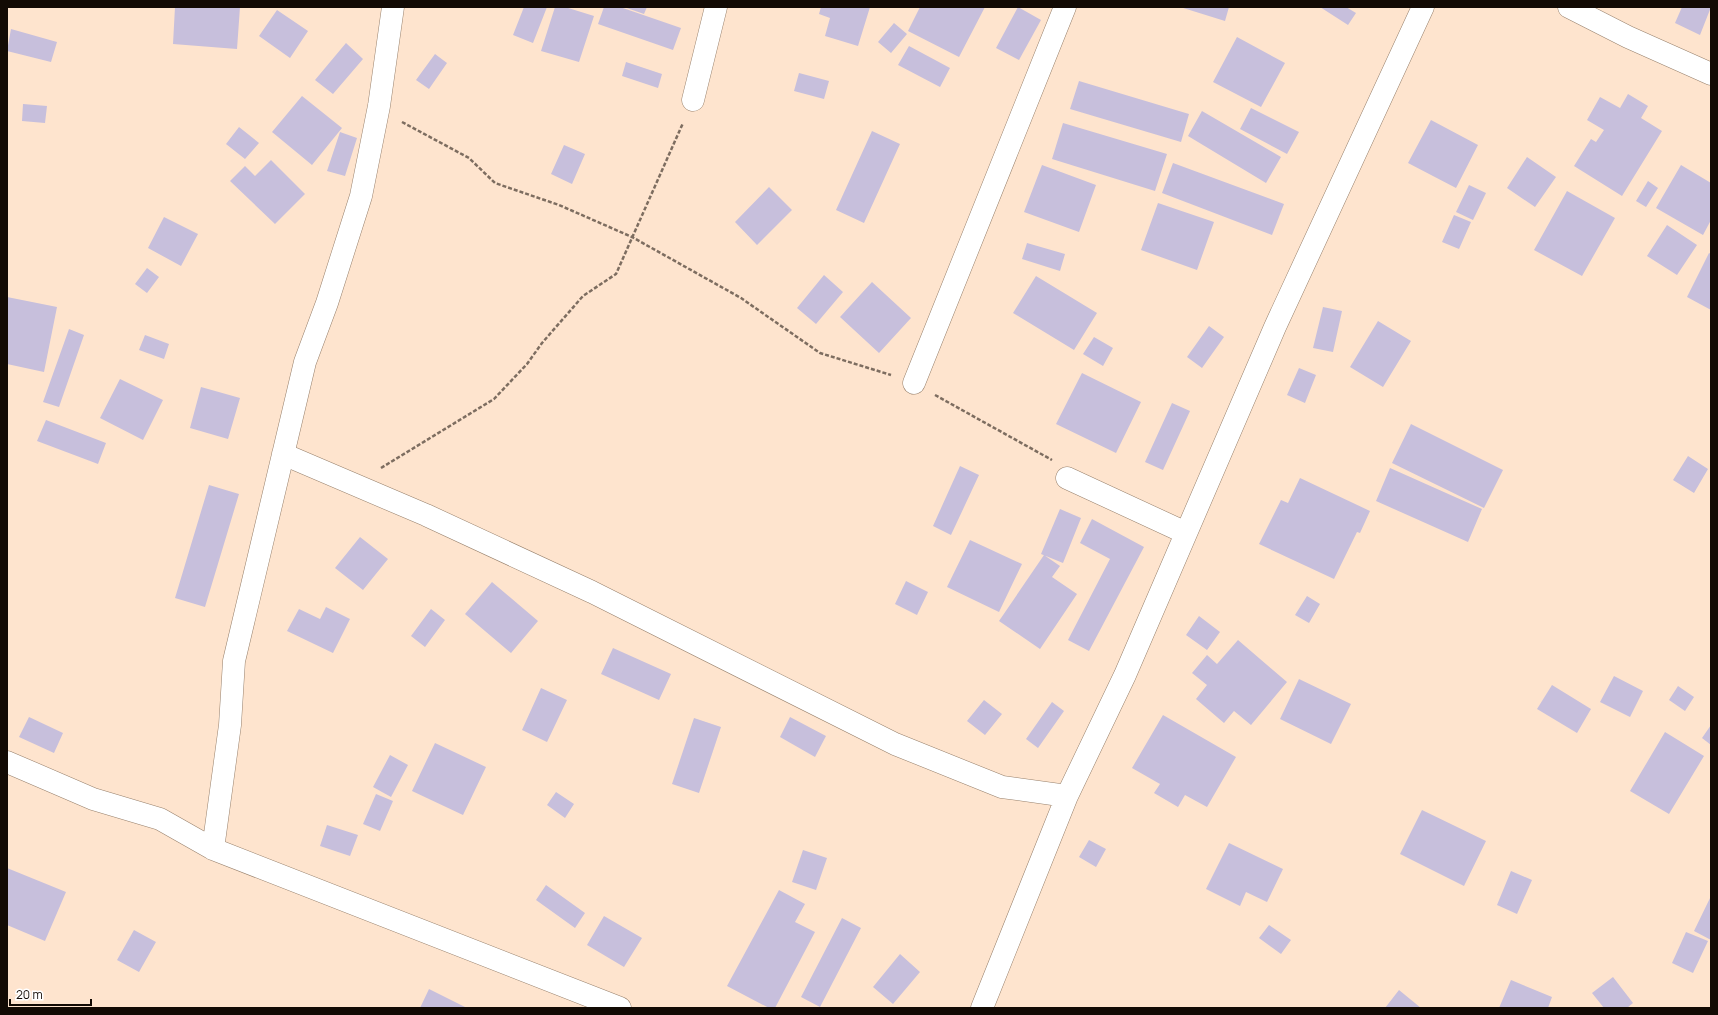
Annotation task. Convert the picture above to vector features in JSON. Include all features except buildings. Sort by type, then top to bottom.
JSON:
[{"type":"street","points":[[213,849],[230,725],[234,661],[305,362],[327,303],[361,196],[379,106],[393,7]]},
{"type":"street","points":[[693,100],[716,7]]},
{"type":"street","points":[[914,383],[1065,7]]},
{"type":"street","points":[[982,1008],[1067,796],[1125,675],[1275,327],[1423,7]]},
{"type":"street","points":[[1569,7],[1628,37],[1711,74]]},
{"type":"street","points":[[283,454],[426,515],[592,592],[894,744],[1002,787],[1067,796]]},
{"type":"street","points":[[1067,478],[1186,533]]},
{"type":"street","points":[[7,762],[93,799],[160,819],[213,849],[620,1008]]},
{"type":"path","points":[[353,484],[494,399],[527,364],[542,343],[584,296],[616,274],[693,100]]},
{"type":"path","points":[[379,106],[403,123],[469,158],[495,183],[559,205],[632,237],[741,298],[820,352],[914,383],[1057,463],[1067,478]]}]
